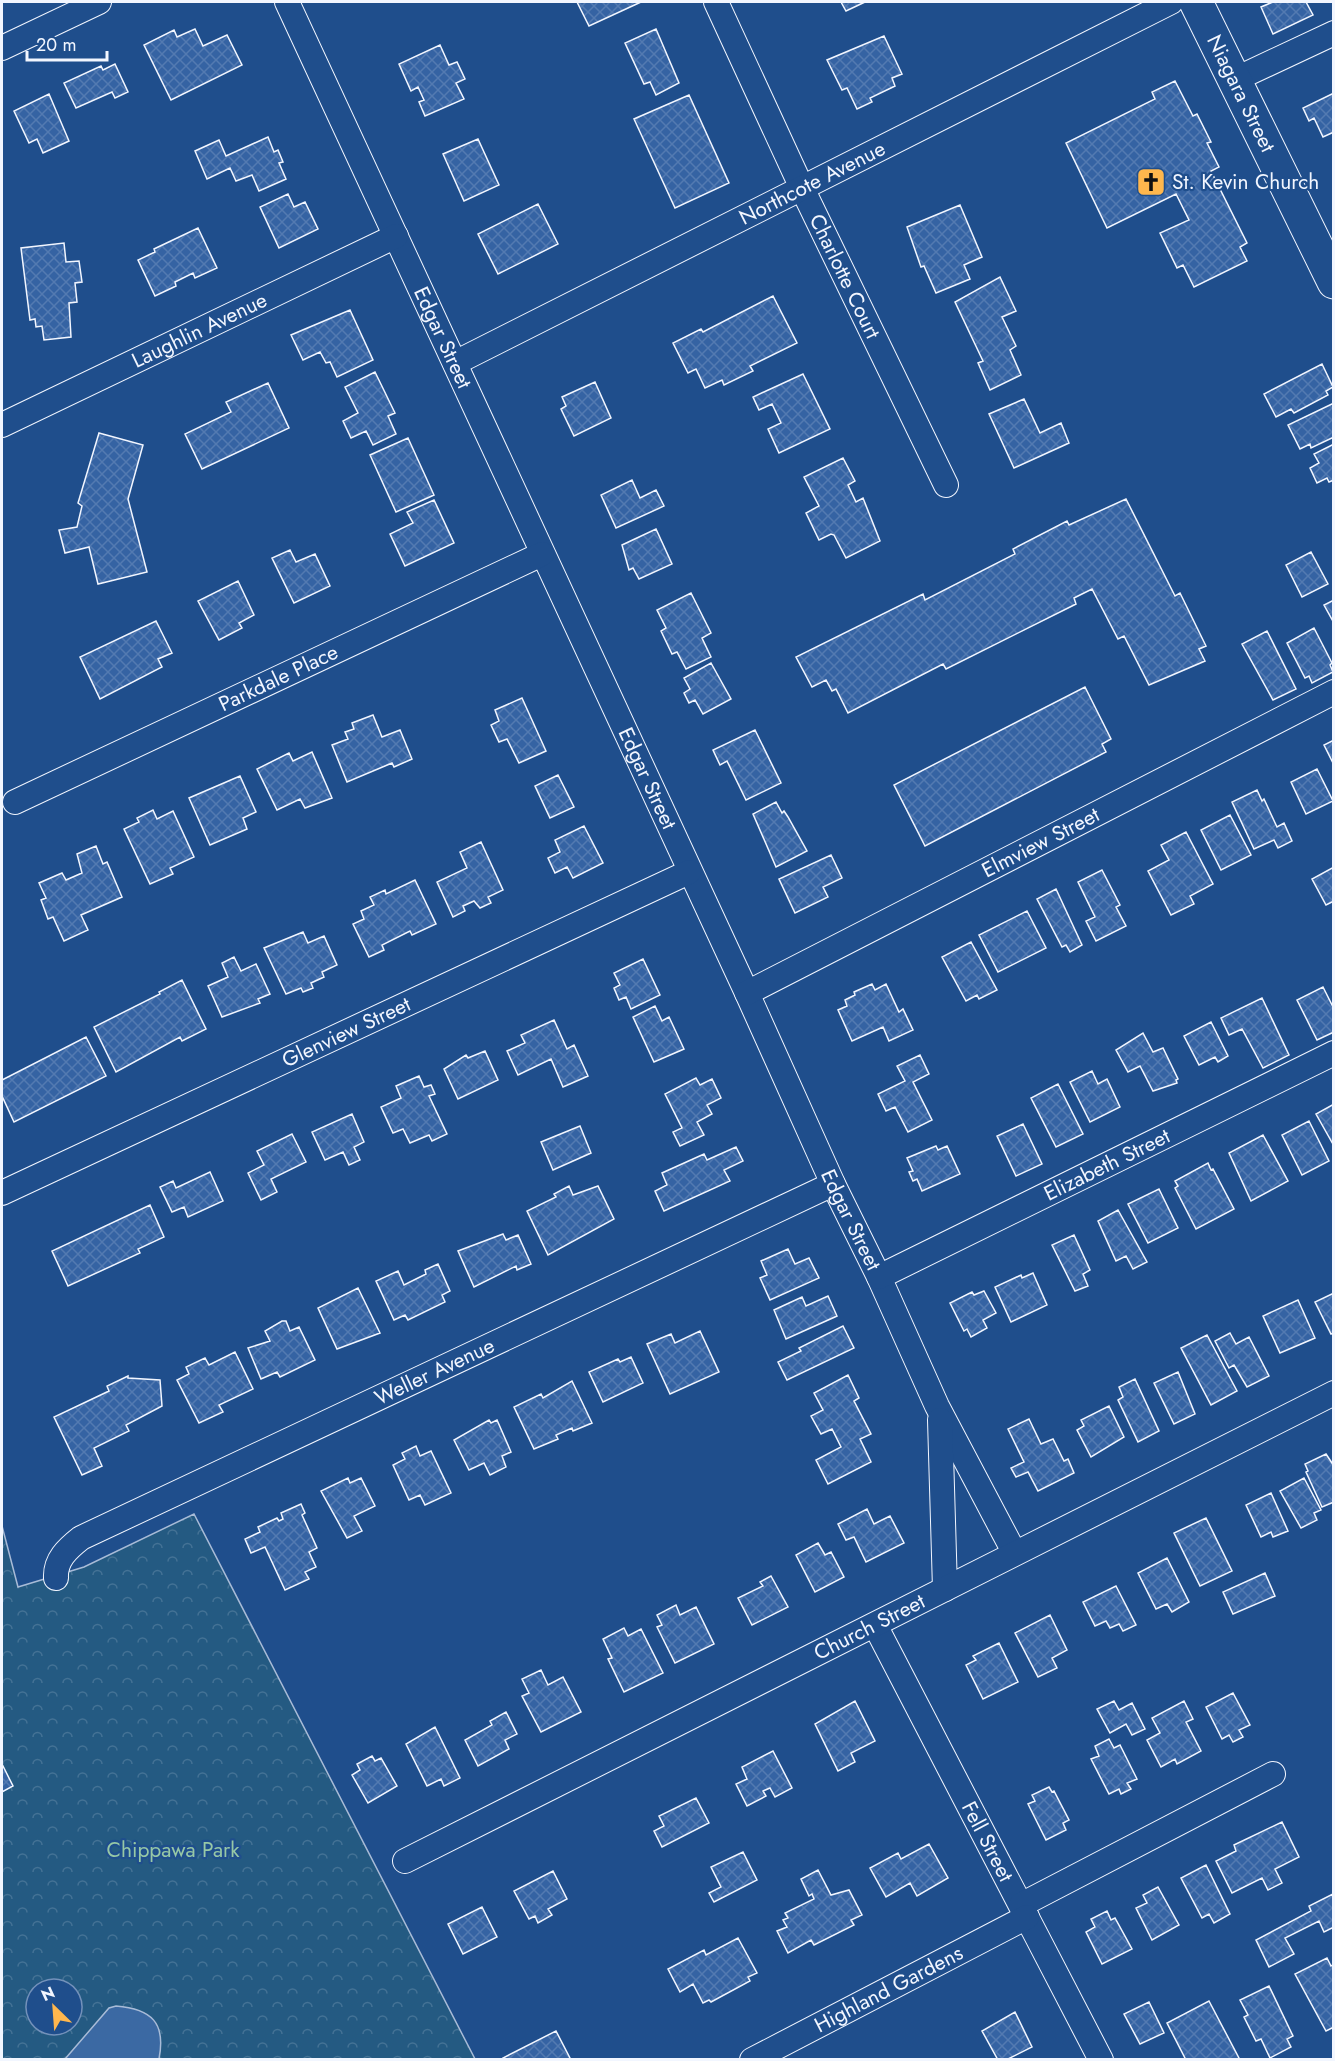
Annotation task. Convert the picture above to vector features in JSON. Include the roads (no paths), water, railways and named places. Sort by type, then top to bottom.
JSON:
[{"type":"main road","name":"Niagara Street","points":[[1196,2],[1236,79],[1334,282]]},
{"type":"street","points":[[2,48],[99,2]]},
{"type":"street","name":"Edgar Street","points":[[286,2],[747,993],[833,1184],[879,1276],[937,1406],[1014,1552]]},
{"type":"street","name":"Charlotte Court","points":[[716,2],[801,186],[946,485]]},
{"type":"street","name":"Northcote Avenue","points":[[455,363],[801,186],[1171,2]]},
{"type":"street","points":[[1236,79],[1334,33]]},
{"type":"street","name":"Laughlin Avenue","points":[[2,425],[396,236]]},
{"type":"street","name":"Parkdale Place","points":[[15,802],[542,554]]},
{"type":"street","name":"Elmview Street","points":[[747,993],[1334,692]]},
{"type":"street","name":"Glenview Street","points":[[2,1193],[689,872]]},
{"type":"street","name":"Elizabeth Street","points":[[879,1276],[1334,1053]]},
{"type":"street","name":"Weller Avenue","points":[[56,1578],[56,1566],[61,1557],[81,1538],[833,1184]]},
{"type":"street","name":"Church Street","points":[[405,1861],[875,1625],[1014,1552],[1334,1393]]},
{"type":"street","points":[[937,1406],[942,1431],[945,1589]]},
{"type":"street","name":"Fell Street","points":[[875,1625],[1101,2060]]},
{"type":"street","name":"Highland Gardens","points":[[752,2060],[1273,1774]]},
{"type":"place","name":"St. Kevin Church","points":[[1151,182]]},
{"type":"park label","name":"Chippawa Park","points":[[173,1850]]}]
